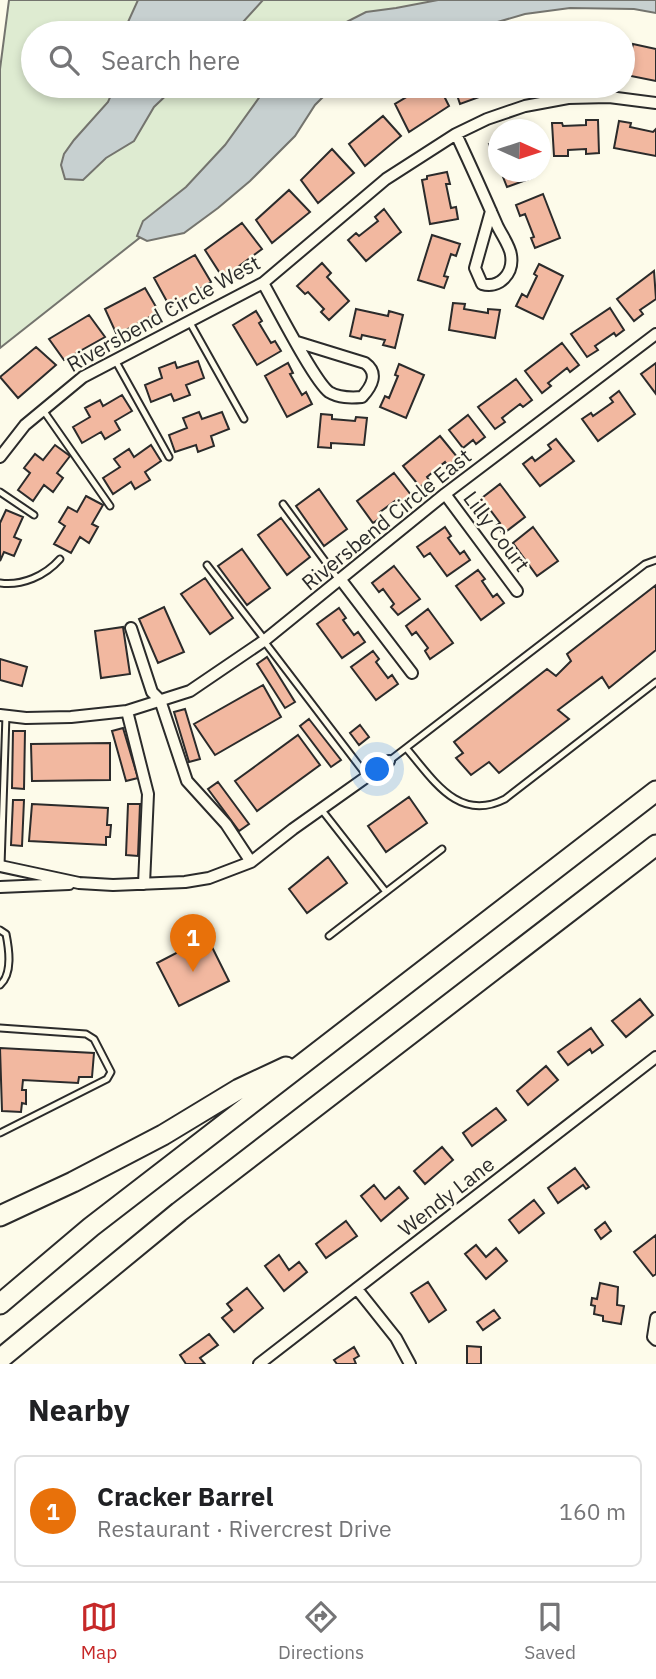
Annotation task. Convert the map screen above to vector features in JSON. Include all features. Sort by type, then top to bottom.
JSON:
[{"type":"highway","points":[[0,1304],[91,1227],[656,791]]},
{"type":"highway","points":[[0,1359],[179,1212],[656,845]]},
{"type":"highway","points":[[0,1216],[74,1182],[163,1135],[239,1089],[319,1051]]},
{"type":"highway","points":[[16,1364],[179,1212]]},
{"type":"street","name":"Riversbend Circle West","points":[[0,457],[25,425],[83,377],[263,283],[386,179],[456,134],[487,118],[525,106],[568,98]]},
{"type":"street","name":"Riversbend Circle West","points":[[617,98],[656,103]]},
{"type":"street","points":[[456,134],[491,211],[511,256],[510,268],[504,279],[496,285],[488,286],[482,285],[475,268],[491,211]]},
{"type":"street","points":[[263,283],[297,342],[328,391],[340,397],[362,397],[369,388],[374,376],[372,368],[365,363],[297,342]]},
{"type":"street","name":"Riversbend Circle East","points":[[127,711],[190,691],[264,640],[445,494],[656,334]]},
{"type":"street","name":"Lilly Court","points":[[445,494],[517,590]]},
{"type":"street","points":[[340,581],[412,673]]},
{"type":"street","points":[[131,628],[152,692],[160,700],[187,781],[226,824],[251,862]]},
{"type":"street","points":[[3,715],[71,718],[127,711],[148,794],[144,884]]},
{"type":"street","points":[[0,867],[79,883],[113,885],[185,882],[209,878],[251,862],[389,761]]},
{"type":"street","points":[[0,887],[79,883]]},
{"type":"street","name":"Wendy Lane","points":[[259,1364],[656,1058]]},
{"type":"street","points":[[357,1289],[396,1338],[410,1364]]},
{"type":"street","points":[[656,1318],[653,1337],[656,1340]]},
{"type":"lane","points":[[189,321],[244,419]]},
{"type":"lane","points":[[115,360],[169,457]]},
{"type":"lane","points":[[43,410],[110,506]]},
{"type":"lane","points":[[0,492],[34,515]]},
{"type":"lane","points":[[283,504],[340,581]]},
{"type":"lane","points":[[0,583],[15,585],[50,570],[60,559]]},
{"type":"lane","points":[[389,761],[634,572],[656,560]]},
{"type":"lane","points":[[207,565],[367,776]]},
{"type":"lane","points":[[406,748],[453,799],[480,808],[494,805],[656,682]]},
{"type":"lane","points":[[0,867],[3,715]]},
{"type":"lane","points":[[321,809],[386,892]]},
{"type":"lane","points":[[329,936],[442,849]]},
{"type":"lane","points":[[0,930],[6,934],[8,969],[5,981],[0,985]]},
{"type":"lane","points":[[0,1028],[86,1034],[94,1039],[111,1072],[107,1079],[0,1133]]},
{"type":"green space","points":[[9,0],[514,0],[410,21],[21,21],[21,98],[286,98],[180,206],[0,348],[0,69]]},
{"type":"shaded area","points":[[138,0],[263,0],[244,21],[128,21]]},
{"type":"shaded area","points":[[438,0],[656,0],[656,13],[634,9],[570,8],[525,14],[501,21],[348,21],[366,12]]},
{"type":"shaded area","points":[[110,98],[163,98],[154,107],[134,141],[106,158],[83,180],[65,179],[61,165],[64,154]]},
{"type":"shaded area","points":[[259,98],[322,98],[295,136],[250,181],[218,208],[184,233],[147,241],[137,236],[143,221],[186,187],[225,145]]},
{"type":"building","points":[[635,44],[656,49],[656,81],[635,77]]},
{"type":"building","points":[[405,98],[445,98],[449,106],[409,132],[395,104]]},
{"type":"building","points":[[458,98],[476,98],[460,104]]},
{"type":"building","points":[[383,116],[401,136],[365,166],[349,144]]},
{"type":"building","points":[[586,120],[598,120],[599,153],[586,154],[586,149],[568,150],[568,156],[554,156],[552,123],[562,123],[563,126],[586,125]]},
{"type":"building","points":[[619,121],[631,123],[630,127],[653,132],[656,129],[656,156],[614,148]]},
{"type":"building","points":[[332,149],[354,173],[318,203],[301,180]]},
{"type":"building","points":[[447,172],[450,184],[446,184],[451,208],[456,207],[458,219],[430,224],[422,180],[427,179],[427,176]]},
{"type":"building","points":[[505,182],[521,182],[507,187]]},
{"type":"building","points":[[289,190],[310,212],[272,243],[256,220]]},
{"type":"building","points":[[543,194],[560,238],[535,248],[531,238],[534,237],[525,214],[520,216],[516,205]]},
{"type":"building","points":[[384,209],[401,232],[366,261],[348,240],[356,233],[359,236],[378,221],[375,217]]},
{"type":"building","points":[[242,223],[262,249],[223,278],[205,250]]},
{"type":"building","points":[[432,235],[460,244],[456,256],[451,254],[444,276],[448,277],[444,288],[418,280]]},
{"type":"building","points":[[195,255],[211,282],[170,307],[154,278]]},
{"type":"building","points":[[322,263],[331,273],[327,277],[349,301],[329,320],[321,312],[324,309],[308,292],[305,294],[297,286]]},
{"type":"building","points":[[539,264],[563,276],[543,319],[516,306],[522,294],[527,297],[537,276],[534,274]]},
{"type":"building","points":[[654,271],[656,299],[640,310],[643,314],[634,321],[617,299]]},
{"type":"building","points":[[145,288],[159,312],[117,335],[105,309]]},
{"type":"building","points":[[453,303],[465,304],[464,309],[488,313],[488,309],[500,310],[495,338],[449,330]]},
{"type":"building","points":[[610,308],[624,330],[616,336],[614,333],[595,346],[598,350],[587,357],[571,334]]},
{"type":"building","points":[[356,309],[388,316],[389,311],[403,315],[395,348],[383,345],[385,340],[362,335],[361,339],[350,336]]},
{"type":"building","points":[[256,311],[262,321],[259,323],[271,343],[275,341],[281,351],[257,365],[233,325]]},
{"type":"building","points":[[89,315],[105,337],[64,360],[49,339]]},
{"type":"building","points":[[562,343],[579,365],[570,372],[567,368],[548,383],[551,386],[542,393],[525,371]]},
{"type":"building","points":[[36,347],[56,365],[18,398],[0,377]]},
{"type":"building","points":[[198,361],[204,378],[186,385],[190,395],[174,401],[171,394],[151,402],[145,385],[162,378],[159,368],[175,362],[177,368]]},
{"type":"building","points":[[288,363],[293,373],[290,374],[302,395],[306,392],[312,404],[287,417],[265,376]]},
{"type":"building","points":[[656,363],[656,394],[641,374]]},
{"type":"building","points":[[399,364],[424,375],[406,418],[380,407],[385,396],[389,398],[398,376],[395,375]]},
{"type":"building","points":[[516,379],[532,400],[523,407],[520,404],[502,418],[505,422],[495,429],[478,407]]},
{"type":"building","points":[[619,391],[635,414],[598,441],[582,419],[591,413],[593,416],[613,402],[610,398]]},
{"type":"building","points":[[122,395],[132,411],[115,421],[120,430],[105,439],[101,432],[82,443],[73,427],[90,417],[85,408],[100,400],[103,406]]},
{"type":"building","points":[[199,412],[202,419],[222,412],[229,429],[211,436],[214,446],[198,452],[196,445],[175,452],[169,435],[187,428],[183,418]]},
{"type":"building","points":[[321,414],[332,415],[332,419],[355,421],[356,417],[367,418],[364,445],[331,443],[331,448],[318,447]]},
{"type":"building","points":[[468,415],[485,437],[476,444],[473,440],[463,448],[449,430]]},
{"type":"building","points":[[440,436],[458,458],[448,466],[445,462],[427,477],[429,480],[420,487],[403,466]]},
{"type":"building","points":[[556,439],[574,461],[540,486],[523,464],[532,457],[535,461],[551,449],[548,445]]},
{"type":"building","points":[[55,445],[70,456],[57,473],[63,478],[53,492],[44,485],[33,501],[18,490],[30,473],[24,468],[35,454],[43,460]]},
{"type":"building","points":[[151,445],[161,461],[145,472],[150,480],[135,489],[131,482],[113,494],[103,478],[120,467],[114,459],[129,449],[134,457]]},
{"type":"building","points":[[394,473],[411,495],[402,501],[399,498],[380,512],[383,516],[373,523],[357,501]]},
{"type":"building","points":[[500,484],[525,517],[503,534],[497,525],[500,523],[488,507],[484,510],[478,501]]},
{"type":"building","points":[[319,489],[347,529],[324,546],[296,506]]},
{"type":"building","points":[[86,496],[103,505],[92,524],[98,527],[89,543],[80,537],[71,553],[54,544],[65,526],[59,522],[68,507],[77,512]]},
{"type":"building","points":[[6,510],[23,517],[14,537],[21,540],[14,556],[4,552],[0,561],[0,523]]},
{"type":"building","points":[[281,518],[310,557],[287,575],[258,535]]},
{"type":"building","points":[[445,527],[451,536],[448,538],[460,554],[464,551],[470,560],[447,576],[430,553],[424,557],[417,547]]},
{"type":"building","points":[[533,527],[558,561],[537,576],[513,543]]},
{"type":"building","points":[[242,549],[270,588],[247,605],[218,566]]},
{"type":"building","points":[[394,566],[420,599],[398,615],[383,589],[379,592],[372,583]]},
{"type":"building","points":[[478,570],[493,597],[497,594],[504,603],[481,620],[456,586]]},
{"type":"building","points":[[205,578],[233,618],[210,634],[181,594]]},
{"type":"building","points":[[656,585],[656,650],[609,688],[602,677],[558,710],[569,719],[499,773],[489,762],[471,775],[456,758],[463,753],[454,742],[547,669],[556,676],[571,661],[567,654]]},
{"type":"building","points":[[164,607],[184,652],[158,663],[139,619]]},
{"type":"building","points":[[339,608],[346,618],[343,620],[354,635],[358,632],[365,642],[342,658],[317,624]]},
{"type":"building","points":[[428,609],[453,643],[430,659],[425,651],[428,648],[416,632],[412,635],[406,626]]},
{"type":"building","points":[[123,627],[130,674],[101,678],[95,631]]},
{"type":"building","points":[[373,651],[379,659],[376,662],[388,678],[392,675],[398,684],[376,700],[351,667]]},
{"type":"building","points":[[267,657],[295,702],[285,708],[257,664]]},
{"type":"building","points":[[0,659],[27,667],[22,686],[0,680]]},
{"type":"building","points":[[263,685],[281,717],[215,755],[194,724]]},
{"type":"building","points":[[185,709],[200,759],[189,762],[174,712]]},
{"type":"building","points":[[309,719],[341,760],[331,767],[300,726]]},
{"type":"building","points":[[360,725],[369,737],[359,745],[350,733]]},
{"type":"building","points":[[123,728],[138,778],[126,781],[112,731]]},
{"type":"building","points":[[13,731],[25,731],[24,789],[12,788]]},
{"type":"building","points":[[298,735],[320,765],[257,811],[235,781]]},
{"type":"building","points":[[110,743],[110,780],[32,781],[31,744]]},
{"type":"building","points":[[218,782],[249,824],[239,831],[208,789]]},
{"type":"building","points":[[409,797],[427,823],[386,852],[368,826]]},
{"type":"building","points":[[13,800],[24,800],[22,846],[11,845]]},
{"type":"building","points":[[32,804],[108,808],[107,825],[111,825],[110,837],[106,837],[106,845],[29,841]]},
{"type":"building","points":[[128,804],[140,804],[138,856],[126,855]]},
{"type":"building","points":[[328,857],[347,883],[307,913],[289,889]]},
{"type":"building","points":[[207,937],[229,981],[179,1006],[157,963]]},
{"type":"building","points":[[640,999],[653,1015],[626,1037],[612,1021]]},
{"type":"building","points":[[591,1028],[603,1045],[592,1053],[590,1049],[568,1065],[558,1052]]},
{"type":"building","points":[[0,1048],[94,1053],[92,1077],[79,1077],[78,1083],[23,1080],[22,1090],[26,1090],[26,1104],[22,1103],[21,1112],[2,1111]]},
{"type":"building","points":[[546,1066],[558,1080],[528,1105],[517,1091]]},
{"type":"building","points":[[496,1108],[506,1120],[472,1146],[463,1133]]},
{"type":"building","points":[[442,1147],[453,1160],[425,1184],[414,1171]]},
{"type":"building","points":[[575,1168],[589,1187],[586,1189],[583,1185],[558,1203],[548,1188]]},
{"type":"building","points":[[374,1185],[385,1199],[399,1187],[408,1198],[381,1221],[361,1196]]},
{"type":"building","points":[[534,1200],[544,1213],[519,1233],[509,1220]]},
{"type":"building","points":[[346,1221],[357,1236],[326,1258],[316,1244]]},
{"type":"building","points":[[605,1222],[611,1231],[601,1239],[595,1230]]},
{"type":"building","points":[[656,1235],[656,1274],[653,1276],[634,1252]]},
{"type":"building","points":[[476,1245],[486,1257],[496,1248],[507,1261],[486,1279],[465,1254]]},
{"type":"building","points":[[279,1255],[289,1270],[299,1262],[307,1272],[284,1291],[265,1266]]},
{"type":"building","points":[[428,1282],[446,1310],[429,1322],[411,1293]]},
{"type":"building","points":[[600,1283],[618,1287],[617,1305],[624,1306],[621,1324],[603,1321],[603,1316],[594,1314],[592,1298],[597,1299]]},
{"type":"building","points":[[247,1288],[263,1308],[234,1332],[222,1318],[232,1310],[227,1304]]},
{"type":"building","points":[[494,1310],[500,1318],[483,1330],[477,1322]]},
{"type":"building","points":[[209,1334],[218,1345],[200,1358],[205,1364],[186,1364],[180,1355]]},
{"type":"building","points":[[467,1346],[481,1347],[481,1364],[467,1364]]},
{"type":"building","points":[[354,1347],[359,1356],[354,1359],[356,1364],[337,1364],[334,1360]]},
{"type":"place","name":"Cracker Barrel","points":[[193,972]]}]
